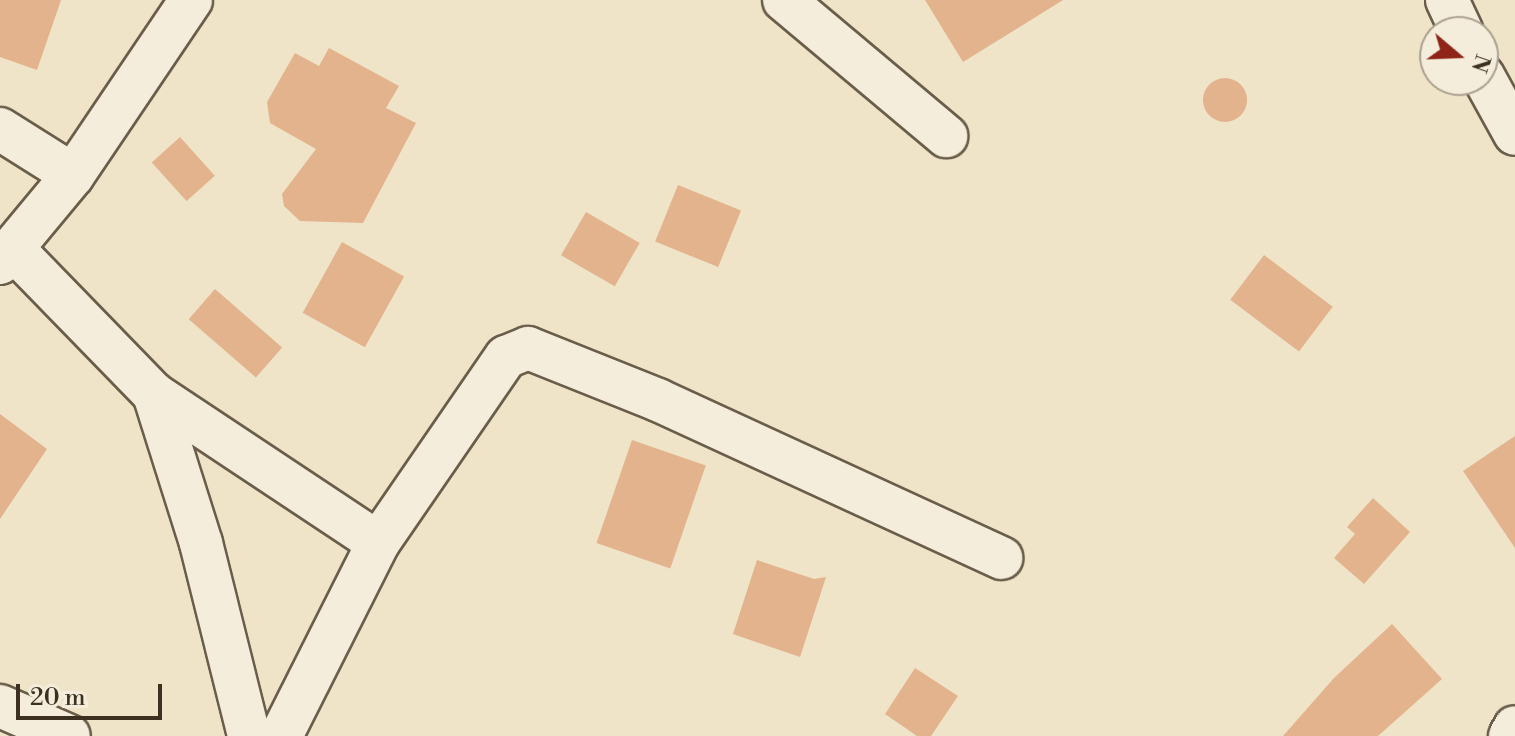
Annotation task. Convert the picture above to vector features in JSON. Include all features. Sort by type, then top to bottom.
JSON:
[{"type":"street","points":[[191,0],[73,175],[6,256],[154,394],[378,543]]},
{"type":"street","points":[[784,0],[946,136]]},
{"type":"street","points":[[1494,96],[1515,134]]},
{"type":"street","points":[[0,129],[73,175]]},
{"type":"street","points":[[281,736],[378,543],[506,357],[528,348],[552,354],[658,400],[1001,558]]},
{"type":"street","points":[[154,394],[201,543],[249,736]]},
{"type":"street","points":[[0,706],[69,736]]},
{"type":"street","points":[[1510,736],[1515,727]]},
{"type":"building","points":[[0,0],[61,0],[37,70],[0,57]]},
{"type":"building","points":[[925,0],[1063,0],[963,62]]},
{"type":"building","points":[[329,48],[399,86],[386,108],[416,123],[363,223],[300,221],[284,206],[282,194],[316,149],[270,123],[267,102],[295,53],[319,66]]},
{"type":"building","points":[[1225,78],[1240,85],[1247,100],[1240,115],[1225,122],[1210,115],[1203,100],[1210,85]]},
{"type":"building","points":[[180,137],[215,176],[187,201],[152,162]]},
{"type":"building","points":[[678,185],[741,210],[718,267],[655,242]]},
{"type":"building","points":[[586,212],[640,243],[615,286],[561,255]]},
{"type":"building","points":[[342,242],[404,276],[365,347],[303,313]]},
{"type":"building","points":[[1264,255],[1333,307],[1299,351],[1230,300]]},
{"type":"building","points":[[215,289],[282,347],[256,378],[189,319]]},
{"type":"building","points":[[0,414],[47,449],[0,519]]},
{"type":"building","points":[[1515,436],[1515,548],[1463,471]]},
{"type":"building","points":[[632,440],[706,465],[670,568],[597,543]]},
{"type":"building","points":[[1373,498],[1410,532],[1364,584],[1334,558],[1355,534],[1347,527]]},
{"type":"building","points":[[757,560],[814,579],[826,577],[800,657],[733,634]]},
{"type":"building","points":[[1392,624],[1442,679],[1378,736],[1283,736],[1334,678]]},
{"type":"building","points":[[915,668],[958,696],[931,736],[917,736],[885,714]]}]
